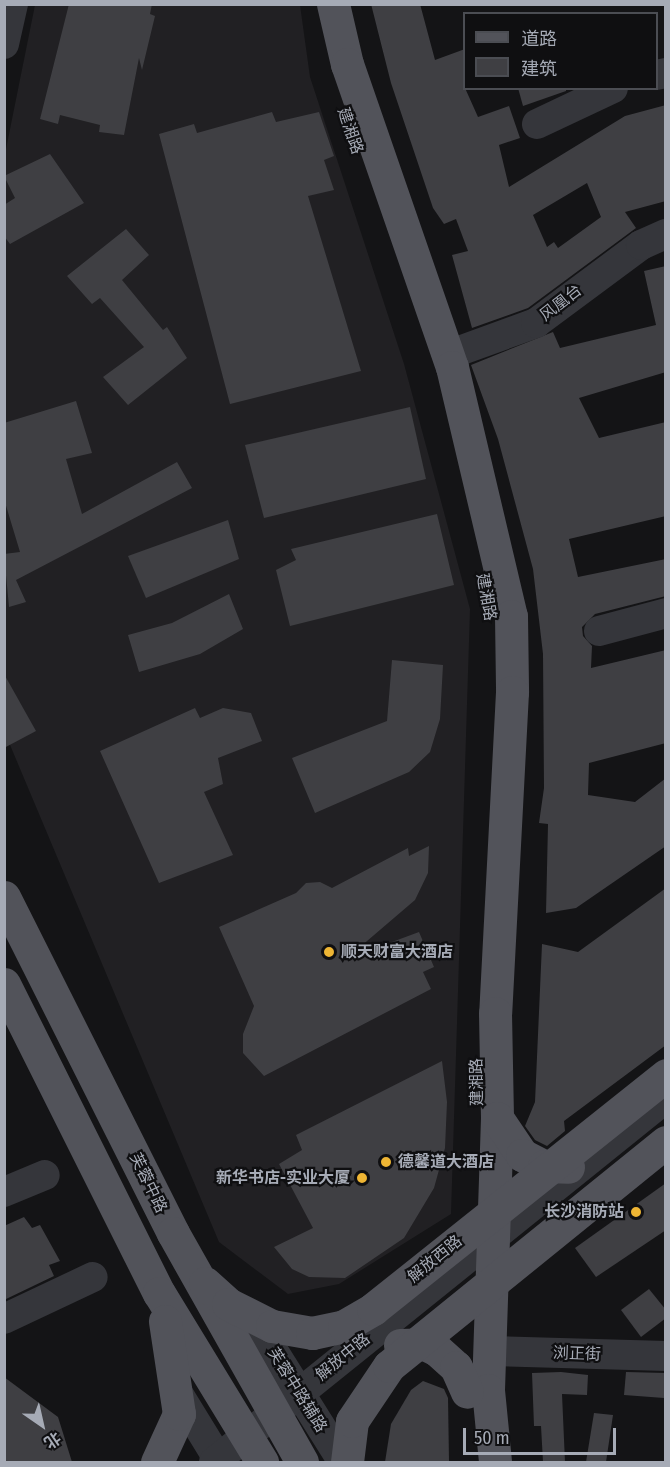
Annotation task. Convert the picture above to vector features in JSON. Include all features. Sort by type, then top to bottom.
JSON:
[{"type":"main road","name":"建湘路","points":[[314,4],[329,70],[434,374],[492,619],[493,705],[476,1013],[475,1251]]},
{"type":"main road","name":"建湘路","points":[[333,4],[347,64],[448,355],[490,511],[511,616],[509,775],[495,1012],[497,1118],[475,1251]]},
{"type":"main road","name":"芙蓉中路","points":[[4,897],[188,1262],[302,1462]]},
{"type":"main road","points":[[4,984],[159,1293],[262,1462]]},
{"type":"main road","name":"解放西路","points":[[188,1262],[228,1304],[252,1317],[292,1332],[312,1333],[357,1319],[666,1075]]},
{"type":"main road","points":[[497,1118],[513,1145],[532,1162],[559,1168],[589,1158]]},
{"type":"main road","points":[[345,1462],[352,1421],[389,1366],[666,1142]]},
{"type":"main road","points":[[495,1462],[489,1417],[491,1310],[499,1270],[530,1229]]},
{"type":"main road","points":[[475,1251],[491,1310]]},
{"type":"main road","points":[[475,1251],[467,1392],[475,1462]]},
{"type":"main road","points":[[157,1462],[179,1414],[179,1395],[159,1293]]},
{"type":"main road","points":[[369,1359],[395,1346],[425,1344],[456,1367],[467,1392]]},
{"type":"street","points":[[4,44],[13,4]]},
{"type":"street","points":[[537,124],[609,90]]},
{"type":"street","name":"风凰台","points":[[448,355],[536,323],[640,245],[666,234]]},
{"type":"street","points":[[599,631],[666,614]]},
{"type":"street","points":[[475,1251],[666,1098]]},
{"type":"street","points":[[475,1251],[530,1229],[666,1120]]},
{"type":"street","points":[[4,1192],[45,1175]]},
{"type":"street","name":"解放中路","points":[[242,1462],[369,1359],[475,1251]]},
{"type":"street","name":"解放中路","points":[[214,1462],[475,1251]]},
{"type":"street","points":[[4,1319],[93,1277]]},
{"type":"street","name":"芙蓉中路辅路","points":[[252,1317],[345,1462]]},
{"type":"street","name":"浏正街","points":[[489,1351],[666,1356]]},
{"type":"street","points":[[179,1395],[220,1462]]},
{"type":"shaded area","points":[[35,5],[300,5],[310,77],[404,364],[470,609],[451,1214],[339,1284],[288,1294],[219,1242],[5,733],[4,159]]},
{"type":"building","points":[[69,4],[152,4],[150,14],[155,16],[142,70],[139,58],[124,135],[99,132],[100,125],[60,115],[58,124],[40,119]]},
{"type":"building","points":[[371,4],[420,4],[435,60],[463,50],[463,90],[466,90],[478,117],[509,106],[520,138],[499,145],[509,187],[625,116],[666,105],[666,201],[625,212],[636,228],[528,308],[472,328],[452,255],[468,251],[456,219],[444,224],[433,208],[391,83]],"holes":[[[587,183],[601,217],[558,248],[554,242],[547,247],[533,215]]]},
{"type":"building","points":[[519,90],[566,90],[566,91],[523,106]]},
{"type":"building","points":[[272,112],[276,122],[319,112],[334,156],[324,160],[334,190],[308,196],[361,371],[230,404],[159,134],[194,124],[197,133]]},
{"type":"building","points":[[50,154],[84,203],[10,244],[4,236],[4,205],[15,198],[4,176]]},
{"type":"building","points":[[126,229],[149,255],[122,280],[163,330],[167,327],[187,358],[128,405],[103,377],[144,347],[100,298],[92,304],[67,276]]},
{"type":"building","points":[[666,266],[666,372],[579,398],[599,438],[666,422],[666,516],[569,539],[578,577],[666,559],[666,596],[595,614],[582,627],[583,636],[592,646],[591,668],[666,650],[666,743],[589,763],[588,795],[635,802],[666,778],[666,846],[576,908],[546,913],[548,824],[539,823],[544,788],[543,654],[533,569],[498,439],[471,365],[553,332],[560,348],[656,325],[644,271]]},
{"type":"building","points":[[76,401],[92,453],[66,459],[82,514],[177,462],[192,488],[16,580],[26,602],[9,607],[4,554],[20,552],[4,499],[4,423]]},
{"type":"building","points":[[410,407],[426,479],[264,518],[245,445]]},
{"type":"building","points":[[437,514],[454,585],[290,626],[276,570],[296,560],[291,549]]},
{"type":"building","points":[[228,520],[239,559],[146,598],[128,556]]},
{"type":"building","points":[[229,594],[243,629],[200,654],[139,672],[128,635],[172,623]]},
{"type":"building","points":[[392,660],[443,665],[440,719],[430,752],[409,772],[315,813],[292,758],[387,721]]},
{"type":"building","points":[[4,674],[36,731],[4,748]]},
{"type":"building","points":[[195,708],[200,718],[223,708],[251,713],[262,741],[218,758],[223,784],[204,792],[233,855],[159,883],[100,751]]},
{"type":"building","name":"顺天财富大酒店","points":[[429,846],[428,873],[415,900],[346,959],[419,932],[434,967],[423,972],[431,989],[264,1076],[243,1053],[243,1034],[254,1006],[219,927],[296,893],[306,883],[320,882],[332,888],[408,848],[409,856]]},
{"type":"building","points":[[666,888],[666,1045],[564,1121],[565,1131],[547,1146],[535,1140],[525,1126],[535,1102],[542,944],[578,952]]},
{"type":"building","name":"新华书店-实业大厦","points":[[442,1061],[447,1102],[445,1148],[434,1188],[404,1238],[345,1278],[309,1277],[292,1269],[274,1247],[313,1228],[279,1164],[302,1150],[296,1135]]},
{"type":"building","points":[[666,1183],[666,1230],[596,1277],[575,1248]]},
{"type":"building","points":[[24,1217],[32,1228],[40,1225],[60,1261],[49,1265],[54,1276],[4,1300],[4,1226]]},
{"type":"building","points":[[649,1289],[666,1310],[666,1318],[641,1337],[621,1310]]},
{"type":"building","points":[[561,1372],[588,1375],[587,1395],[562,1394],[565,1462],[543,1462],[541,1426],[534,1426],[532,1373]]},
{"type":"building","points":[[626,1372],[666,1373],[664,1398],[624,1395]]},
{"type":"building","points":[[4,1377],[58,1417],[72,1462],[4,1462]]},
{"type":"building","points":[[423,1381],[444,1389],[448,1398],[449,1462],[385,1462],[391,1424],[411,1390]]},
{"type":"building","points":[[594,1413],[613,1415],[606,1462],[586,1462]]},
{"type":"place","name":"顺天财富大酒店","points":[[329,952]]},
{"type":"place","name":"德馨道大酒店","points":[[386,1162]]},
{"type":"place","name":"新华书店-实业大厦","points":[[362,1178]]},
{"type":"place","name":"长沙消防站","points":[[636,1212]]}]
